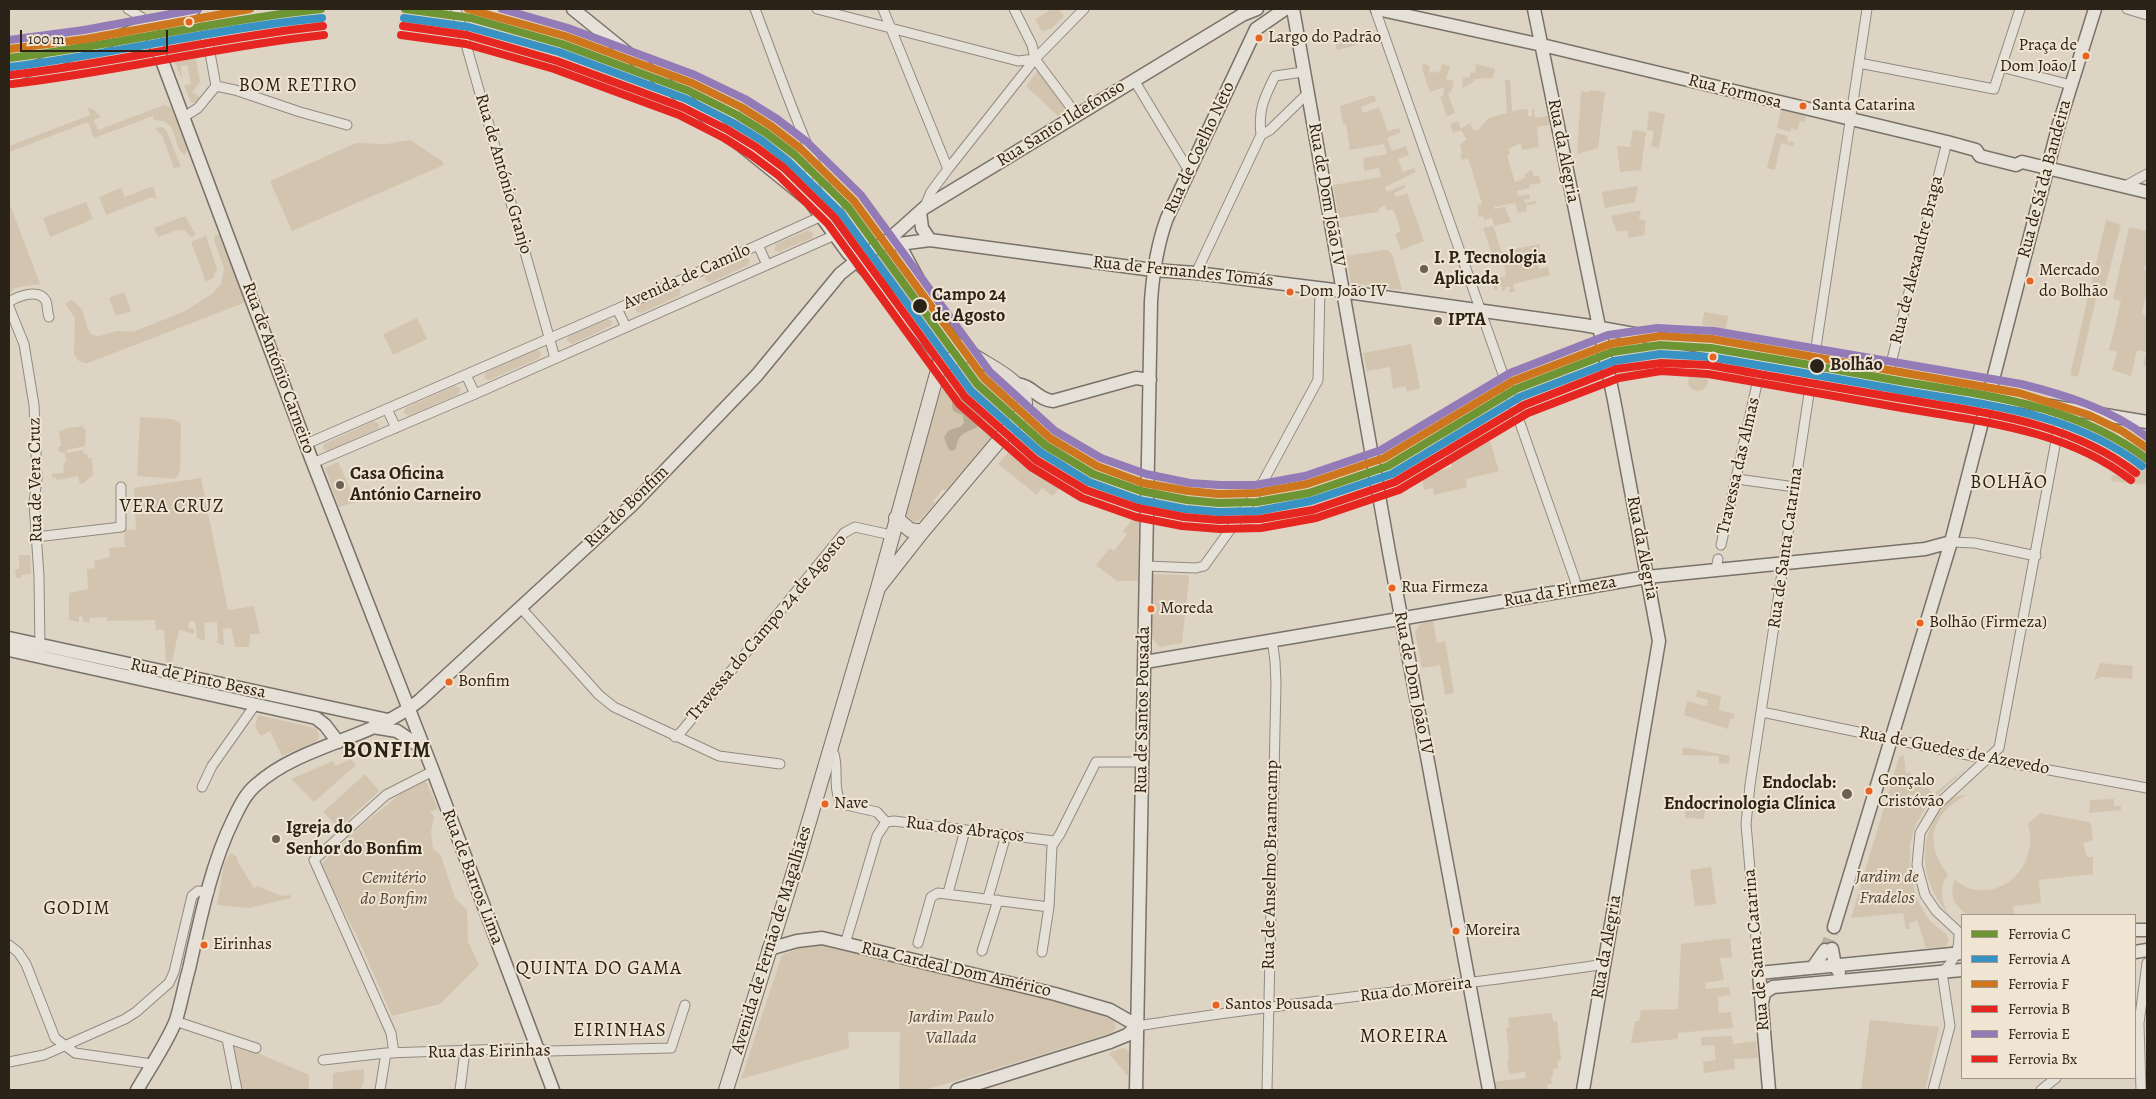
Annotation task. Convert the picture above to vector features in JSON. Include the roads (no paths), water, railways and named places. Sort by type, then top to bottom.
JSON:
[{"type":"main road","points":[[967,355],[974,356],[1016,384],[1025,398],[1024,411],[922,532],[910,530],[896,518],[938,370],[954,358],[967,355]]},
{"type":"main road","name":"Avenida de Fernão de Magalhães","points":[[726,1090],[800,852],[878,588],[896,518]]},
{"type":"main road","name":"Avenida de Fernão de Magalhães","points":[[878,588],[922,532]]},
{"type":"street","points":[[128,9],[141,16],[149,26]]},
{"type":"street","name":"Rua de António Granjo","points":[[456,9],[549,338]]},
{"type":"street","points":[[573,9],[810,201],[835,234],[860,257]]},
{"type":"street","points":[[756,9],[813,162],[854,239],[860,257],[872,276],[938,354],[940,362],[938,370]]},
{"type":"street","points":[[817,9],[1018,62],[1034,60]]},
{"type":"street","points":[[883,9],[948,169]]},
{"type":"street","points":[[1014,9],[1032,45],[1034,60],[1076,114]]},
{"type":"street","points":[[930,240],[922,228],[922,210],[931,192],[1034,60],[1084,9]]},
{"type":"street","points":[[1242,14],[1257,9]]},
{"type":"street","points":[[1242,14],[1253,19],[1256,29],[1285,9]]},
{"type":"street","name":"Rua de Dom João IV","points":[[1292,9],[1401,618],[1489,1090]]},
{"type":"street","points":[[1376,9],[1480,310],[1525,432],[1575,580],[1576,589]]},
{"type":"street","name":"Rua Formosa","points":[[1376,9],[1542,45],[1947,142],[1976,150],[1980,156],[2016,165],[2022,162],[2147,192]]},
{"type":"street","name":"Rua da Alegria","points":[[1534,9],[1599,328],[1659,641],[1583,1090]]},
{"type":"street","name":"Rua de Santa Catarina","points":[[1769,1090],[1746,824],[1750,785],[1812,366],[1867,9]]},
{"type":"street","points":[[1859,63],[1994,89],[2020,9]]},
{"type":"street","name":"Rua de Sá da Bandeira","points":[[1834,927],[1951,542],[2047,168],[2095,9]]},
{"type":"street","points":[[2127,9],[2147,16]]},
{"type":"street","points":[[9,77],[191,10],[208,42],[216,86],[198,108],[184,117]]},
{"type":"street","name":"Rua Santo Ildefonso","points":[[885,243],[922,210],[1242,14]]},
{"type":"street","name":"Rua de António Carneiro","points":[[149,26],[408,710]]},
{"type":"street","name":"Rua de Coelho Neto","points":[[1153,270],[1158,241],[1167,218],[1256,29]]},
{"type":"street","points":[[2001,67],[2071,85]]},
{"type":"street","points":[[1196,272],[1261,135],[1262,100],[1275,76],[1303,72]]},
{"type":"street","points":[[1134,80],[1189,171]]},
{"type":"street","points":[[216,86],[235,90],[300,112],[347,125]]},
{"type":"street","points":[[1261,135],[1270,130],[1307,94]]},
{"type":"street","name":"Rua de Alexandre Braga","points":[[1887,379],[1947,142]]},
{"type":"street","points":[[788,183],[799,184],[805,181],[810,176],[813,162]]},
{"type":"street","points":[[2125,186],[2147,174]]},
{"type":"street","name":"Avenida de Camilo","points":[[306,444],[617,309],[822,216]]},
{"type":"street","name":"Avenida de Camilo","points":[[313,463],[835,234]]},
{"type":"street","name":"Rua de Fernandes Tomás","points":[[899,244],[930,240],[1153,270],[1196,272],[1480,310],[1599,328],[1887,379],[2147,422]]},
{"type":"street","points":[[860,257],[885,243],[899,244],[946,331],[956,343],[974,356]]},
{"type":"street","name":"Avenida de Camilo","points":[[758,246],[767,265]]},
{"type":"street","name":"Rua do Bonfim","points":[[137,1090],[175,1021],[224,839],[242,801],[254,786],[290,763],[373,727],[390,725],[408,710],[632,505],[757,375],[840,274],[860,257]]},
{"type":"street","name":"Rua de Santos Pousada","points":[[1136,1090],[1153,270]]},
{"type":"street","points":[[1147,566],[1196,568],[1204,566],[1258,491],[1318,380],[1320,288]]},
{"type":"street","points":[[9,302],[27,295],[38,295],[46,303],[50,317]]},
{"type":"street","name":"Rua de Vera Cruz","points":[[9,307],[24,344],[35,408],[37,494],[34,503],[39,651]]},
{"type":"street","name":"Avenida de Camilo","points":[[617,309],[626,327]]},
{"type":"street","points":[[549,338],[555,358]]},
{"type":"street","name":"Travessa das Almas","points":[[1721,545],[1763,357]]},
{"type":"street","points":[[466,375],[474,394]]},
{"type":"street","points":[[1016,384],[1026,385],[1046,400],[1053,401],[1136,378],[1150,380]]},
{"type":"street","points":[[1942,972],[1960,953],[1961,934],[1936,911],[1925,895],[1917,865],[1920,834],[1936,806],[1999,748],[2062,408]]},
{"type":"street","points":[[387,409],[396,428]]},
{"type":"street","points":[[1737,479],[1795,487]]},
{"type":"street","points":[[36,537],[121,527],[121,487]]},
{"type":"street","name":"Travessa do Campo 24 de Agosto","points":[[675,737],[844,533],[855,527],[891,536]]},
{"type":"street","name":"Rua da Firmeza","points":[[1145,662],[1717,564],[1784,562],[1925,549],[1951,542],[1974,543],[2036,556]]},
{"type":"street","points":[[521,608],[604,700],[614,707],[719,756],[780,764]]},
{"type":"street","name":"Rua de Pinto Bessa","points":[[9,638],[39,651],[255,705],[316,718],[325,725],[338,742]]},
{"type":"street","name":"Rua de Anselmo Braamcamp","points":[[1267,1090],[1276,684],[1272,640]]},
{"type":"street","name":"Rua de Pinto Bessa","points":[[9,650],[39,651],[390,725]]},
{"type":"street","points":[[202,788],[212,766],[255,705]]},
{"type":"street","name":"Rua de Barros Lima","points":[[408,710],[433,771],[553,1090]]},
{"type":"street","name":"Rua de Guedes de Azevedo","points":[[1762,712],[1890,739],[2147,788]]},
{"type":"street","points":[[390,725],[423,748]]},
{"type":"street","points":[[829,752],[834,754],[836,760],[837,791],[842,804],[877,812],[886,822]]},
{"type":"street","points":[[1042,952],[1048,907],[1051,851],[1096,762],[1142,762]]},
{"type":"street","points":[[380,1090],[390,1053],[391,1032],[314,860],[386,795],[433,771]]},
{"type":"street","name":"Rua dos Abraços","points":[[846,944],[877,836],[886,822],[1054,842]]},
{"type":"street","points":[[948,893],[965,830]]},
{"type":"street","points":[[988,898],[1006,835]]},
{"type":"street","points":[[9,1062],[44,1055],[63,1045],[86,1038],[136,1012],[169,982],[174,972],[192,896],[198,891],[209,892]]},
{"type":"street","points":[[918,942],[930,897],[938,893],[1048,907]]},
{"type":"street","points":[[982,951],[998,900]]},
{"type":"street","name":"Rua Cardeal Dom Américo","points":[[769,949],[814,938],[846,944],[1055,994],[1115,1012],[1138,1026]]},
{"type":"street","points":[[9,945],[18,952],[26,964],[48,1024],[55,1038],[63,1045],[75,1053],[152,1064]]},
{"type":"street","points":[[1813,967],[1829,949],[1835,966],[1845,980]]},
{"type":"street","points":[[1759,973],[1960,953]]},
{"type":"street","points":[[2141,1090],[2137,1024],[2147,963]]},
{"type":"street","name":"Rua do Moreira","points":[[1138,1026],[1268,1007],[1469,984],[1604,964]]},
{"type":"street","points":[[1762,1005],[1764,993],[1773,988],[1961,970]]},
{"type":"street","points":[[1933,1090],[1950,1026],[1942,972]]},
{"type":"street","name":"Rua das Eirinhas","points":[[323,1060],[390,1053],[537,1048],[548,1051],[671,1048],[684,1005]]},
{"type":"street","points":[[175,1021],[256,1048]]},
{"type":"street","points":[[957,1090],[1110,1042],[1127,1035],[1138,1026]]},
{"type":"street","points":[[227,1039],[237,1090]]},
{"type":"street","points":[[460,1090],[465,1051]]},
{"type":"street","points":[[2041,1090],[2055,1079]]},
{"type":"tunnel","points":[[1825,950],[1834,927]]},
{"type":"rail line","name":"E","points":[[9,40],[84,30],[198,9]]},
{"type":"rail line","name":"F","points":[[9,49],[86,39],[250,9]]},
{"type":"rail line","name":"C","points":[[9,58],[321,9]]},
{"type":"rail line","name":"C","points":[[405,9],[471,18],[562,44],[689,91],[737,115],[766,133],[795,155],[848,207],[977,384],[1045,445],[1093,474],[1141,491],[1187,500],[1219,503],[1257,502],[1309,493],[1388,466],[1516,389],[1612,352],[1660,345],[1711,348],[2000,398],[2062,415],[2091,426],[2120,441],[2147,459]]},
{"type":"rail line","name":"F","points":[[468,9],[565,36],[692,83],[741,107],[771,126],[801,149],[854,201],[984,378],[1050,438],[1097,466],[1143,483],[1219,494],[1256,493],[1307,484],[1384,458],[1513,381],[1610,344],[1660,336],[1712,339],[2019,393],[2089,415],[2122,431],[2147,448]]},
{"type":"rail line","name":"E","points":[[502,9],[568,28],[695,75],[745,99],[777,119],[807,142],[861,195],[990,372],[1055,431],[1101,458],[1146,474],[1190,483],[1220,485],[1255,485],[1305,476],[1381,450],[1510,373],[1608,335],[1657,328],[1714,331],[2021,384],[2087,404],[2118,418],[2147,437]]},
{"type":"rail line","name":"A","points":[[10,67],[49,62],[205,34],[322,18]]},
{"type":"rail line","name":"A","points":[[404,18],[469,27],[559,52],[686,99],[761,140],[789,162],[841,213],[971,391],[1040,452],[1089,482],[1139,500],[1185,509],[1219,512],[1258,511],[1311,501],[1392,474],[1520,397],[1614,361],[1660,354],[1710,357],[1967,401],[2029,414],[2088,434],[2115,448],[2142,466]]},
{"type":"rail line","name":"B","points":[[11,75],[323,26]]},
{"type":"rail line","name":"B","points":[[403,26],[467,35],[557,61],[682,107],[728,130],[756,147],[784,168],[835,218],[965,397],[1036,460],[1086,490],[1138,508],[1184,517],[1219,520],[1260,519],[1313,510],[1395,482],[1524,405],[1616,369],[1661,363],[1709,365],[1995,415],[2055,430],[2083,441],[2110,455],[2136,473]]},
{"type":"rail line","name":"Bx","points":[[12,84],[324,35]]},
{"type":"rail line","name":"Bx","points":[[401,35],[466,44],[554,69],[679,115],[724,138],[751,155],[778,175],[828,224],[959,404],[1031,467],[1082,498],[1136,517],[1182,526],[1220,529],[1261,528],[1316,518],[1399,490],[1528,413],[1619,378],[1661,371],[1708,374],[1992,423],[2051,438],[2079,449],[2131,480]]},
{"type":"place","name":"Largo do Padrão","points":[[1259,38]]},
{"type":"place","name":"Praça de Dom João I","points":[[2086,56]]},
{"type":"place","name":"Santa Catarina","points":[[1803,106]]},
{"type":"place","name":"I. P. Tecnologia Aplicada","points":[[1424,269]]},
{"type":"place","name":"Mercado do Bolhão","points":[[2030,281]]},
{"type":"place","name":"Dom João IV","points":[[1290,292]]},
{"type":"place","name":"Campo 24 de Agosto","points":[[920,306]]},
{"type":"place","name":"IPTA","points":[[1438,321]]},
{"type":"place","name":"Bolhão","points":[[1817,366]]},
{"type":"place","name":"Casa Oficina António Carneiro","points":[[340,485]]},
{"type":"place","name":"Rua Firmeza","points":[[1392,588]]},
{"type":"place","name":"Moreda","points":[[1151,609]]},
{"type":"place","name":"Bolhão (Firmeza)","points":[[1920,623]]},
{"type":"place","name":"Bonfim","points":[[449,682]]},
{"type":"place","name":"Gonçalo Cristóvão","points":[[1869,791]]},
{"type":"place","name":"Endoclab: Endocrinologia Clínica","points":[[1847,794]]},
{"type":"place","name":"Nave","points":[[825,804]]},
{"type":"place","name":"Igreja do Senhor do Bonfim","points":[[276,839]]},
{"type":"place","name":"Moreira","points":[[1456,931]]},
{"type":"place","name":"Eirinhas","points":[[204,945]]},
{"type":"place","name":"Santos Pousada","points":[[1216,1005]]},
{"type":"district","name":"BOM RETIRO","points":[[298,86]]},
{"type":"district","name":"BOLHÃO","points":[[2009,483]]},
{"type":"district","name":"VERA CRUZ","points":[[172,507]]},
{"type":"district","name":"BONFIM","points":[[387,752]]},
{"type":"district","name":"GODIM","points":[[77,909]]},
{"type":"district","name":"QUINTA DO GAMA","points":[[599,969]]},
{"type":"district","name":"EIRINHAS","points":[[620,1031]]},
{"type":"district","name":"MOREIRA","points":[[1404,1037]]},
{"type":"park label","name":"Jardim de Fradelos","points":[[1887,888]]},
{"type":"park label","name":"Cemitério do Bonfim","points":[[394,890]]},
{"type":"park label","name":"Jardim Paulo Vallada","points":[[951,1028]]}]
